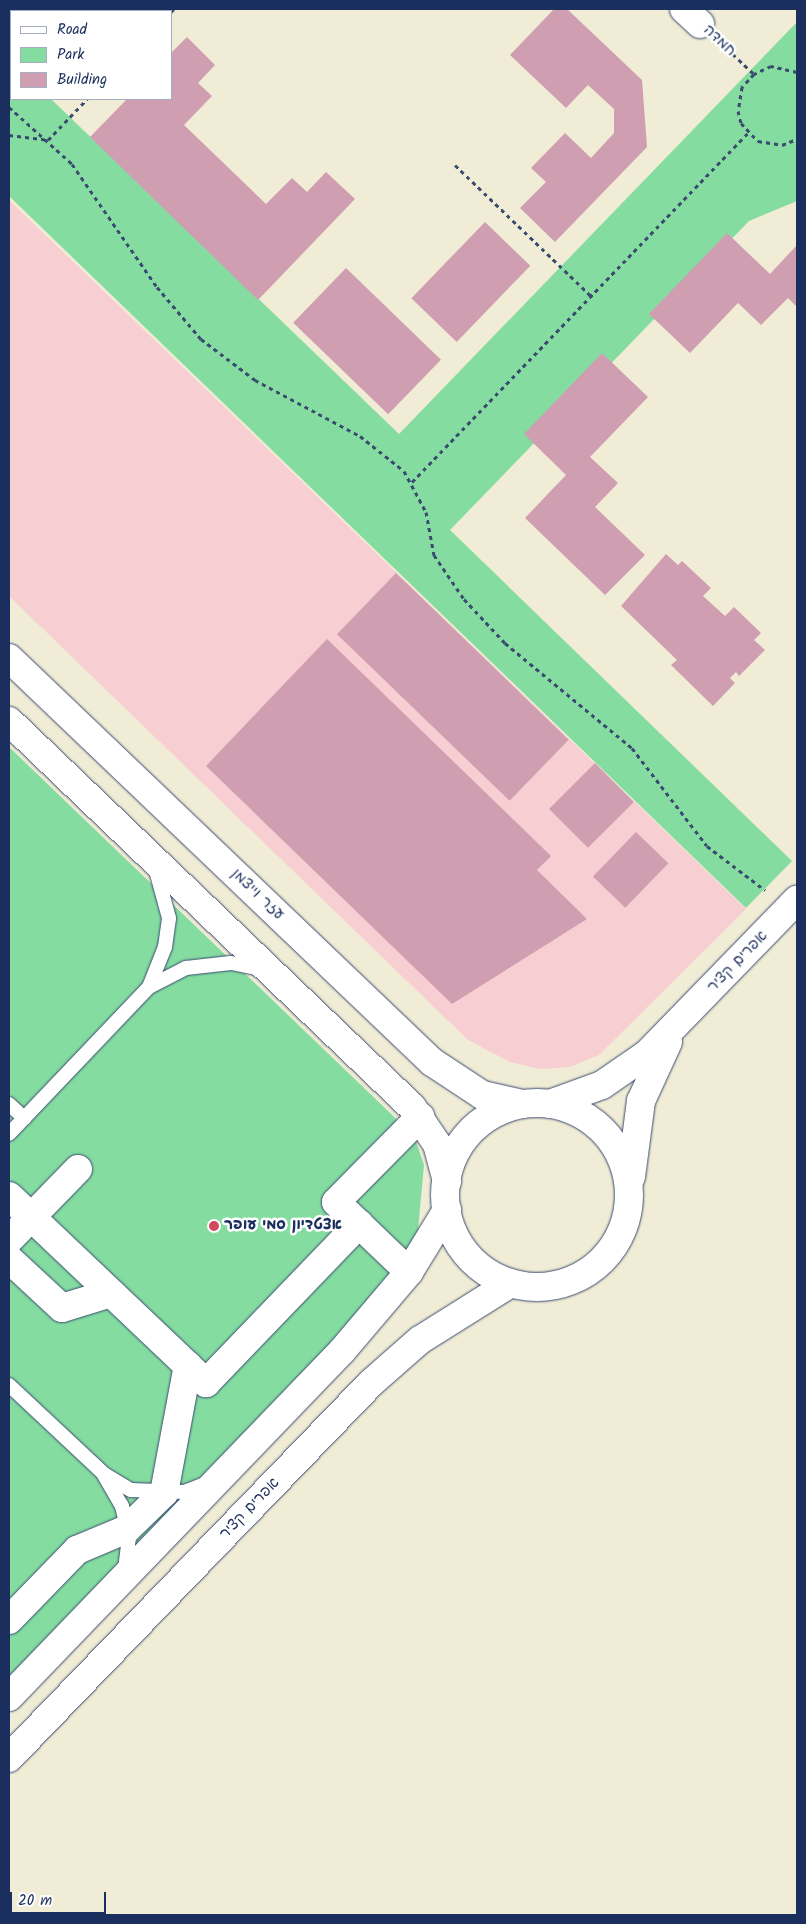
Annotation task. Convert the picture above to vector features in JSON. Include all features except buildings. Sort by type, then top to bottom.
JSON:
[{"type":"street","name":"עזר וייצמן","points":[[9,658],[432,1062],[482,1095],[522,1104]]},
{"type":"street","points":[[9,721],[420,1117],[441,1153],[447,1182],[447,1210],[456,1237],[473,1261],[511,1283]]},
{"type":"street","name":"אפרים קציר","points":[[550,1104],[613,1079],[680,1024],[793,904]]},
{"type":"street","name":"אפרים קציר","points":[[9,1758],[371,1383],[420,1340],[511,1283],[553,1285],[592,1268],[620,1234],[629,1193],[641,1101],[680,1024]]},
{"type":"street","points":[[447,1182],[454,1156],[472,1131],[495,1114],[522,1104],[550,1104],[577,1112],[601,1129],[621,1159],[629,1193]]},
{"type":"street","points":[[409,1272],[336,1202],[420,1117]]},
{"type":"street","points":[[9,1240],[78,1168]]},
{"type":"street","points":[[9,1196],[206,1383],[359,1224]]},
{"type":"street","points":[[9,1697],[342,1351],[409,1272],[447,1210]]},
{"type":"street","points":[[9,1259],[62,1308],[111,1293]]},
{"type":"street","points":[[9,1620],[77,1550],[127,1529],[164,1494],[188,1365]]},
{"type":"lane","points":[[142,849],[164,885],[169,918],[165,947],[149,987]]},
{"type":"lane","points":[[9,1134],[149,987],[186,968],[231,963],[269,970]]},
{"type":"lane","points":[[9,1104],[24,1118]]},
{"type":"lane","points":[[9,1385],[104,1474],[131,1490],[164,1494],[184,1492],[219,1479]]},
{"type":"lane","points":[[104,1474],[122,1506],[127,1529],[129,1556],[121,1580]]},
{"type":"path","name":"חמדה","points":[[692,16],[754,74]]},
{"type":"path","points":[[797,72],[771,66],[754,74],[738,98],[741,123],[748,133],[770,145],[797,139]]},
{"type":"path","points":[[48,140],[87,100]]},
{"type":"path","points":[[9,107],[48,140],[98,197],[157,287],[201,338],[255,380],[360,436],[412,482],[426,512],[434,555],[464,599],[505,643],[632,748],[707,846],[793,904]]},
{"type":"path","points":[[412,482],[748,133]]},
{"type":"path","points":[[9,135],[48,140]]},
{"type":"path","points":[[455,165],[590,296]]},
{"type":"shaded area","points":[[9,200],[746,909],[599,1055],[570,1067],[540,1069],[510,1062],[468,1040],[9,596]]},
{"type":"green space","points":[[797,22],[797,201],[749,221],[450,530],[792,861],[746,908],[9,196],[9,57],[10,100],[52,100],[399,434]]},
{"type":"green space","name":"אצטדיון סמי עופר","points":[[9,747],[414,1136],[424,1165],[417,1241],[388,1284],[9,1685]]},
{"type":"place","name":"אצטדיון סמי עופר","points":[[214,1226]]}]
